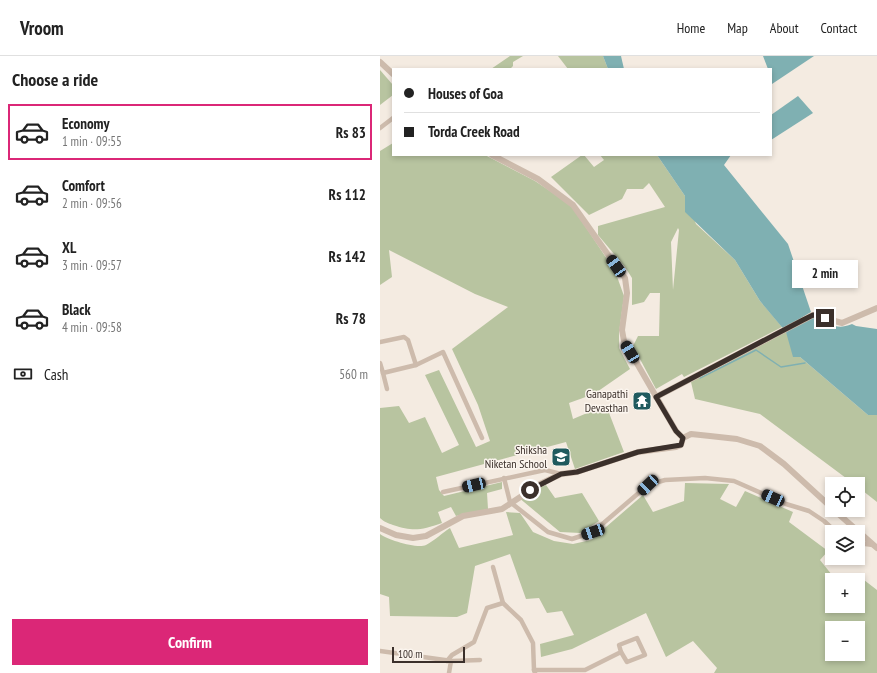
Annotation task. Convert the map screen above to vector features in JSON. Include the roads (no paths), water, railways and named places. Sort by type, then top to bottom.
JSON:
[{"type":"street","points":[[380,62],[392,73]]},
{"type":"street","points":[[380,128],[392,119]]},
{"type":"street","points":[[494,156],[538,179],[573,205],[625,278],[627,293],[622,330],[624,341],[676,431],[683,438]]},
{"type":"street","points":[[656,397],[803,320],[817,315],[838,323],[842,323],[877,308]]},
{"type":"street","points":[[380,342],[404,337],[408,340],[416,365]]},
{"type":"street","points":[[383,373],[416,365],[443,352],[482,438]]},
{"type":"street","points":[[380,363],[387,389]]},
{"type":"street","points":[[380,528],[396,535],[413,538],[426,536],[463,516],[502,509],[510,502],[540,484],[561,474],[577,472],[638,452],[676,447],[681,445],[683,438],[691,434],[737,439],[760,446],[784,464],[825,502]]},
{"type":"street","points":[[443,492],[545,470],[561,474]]},
{"type":"street","points":[[504,478],[510,502],[548,532],[572,539],[593,532],[648,485],[665,480],[705,478],[734,481],[786,504],[809,511],[828,525]]},
{"type":"street","points":[[842,517],[875,546]]},
{"type":"street","points":[[865,544],[875,546]]},
{"type":"street","points":[[493,567],[503,603],[521,620],[533,643],[534,672],[578,672],[621,652]]},
{"type":"street","points":[[449,673],[449,661],[452,655],[474,642],[487,608],[503,603]]},
{"type":"street","points":[[637,638],[645,655],[627,662],[621,652],[619,645],[637,638]]},
{"type":"street","points":[[380,651],[449,661],[480,660]]},
{"type":"water","points":[[603,56],[621,56],[624,68],[608,68]]},
{"type":"water","points":[[763,56],[814,56],[772,84],[772,68],[768,68]]},
{"type":"water","points":[[798,96],[813,113],[772,139],[772,114]]},
{"type":"water","points":[[658,156],[730,156],[724,165],[788,244],[811,312],[801,318],[818,318],[834,326],[841,327],[852,324],[877,329],[877,415],[868,415],[800,357],[793,357],[786,332],[760,301],[735,260],[685,212],[685,196]]},
{"type":"waterway","points":[[700,378],[756,350],[781,367],[805,363]]},
{"type":"place","name":"Ganapathi Devasthan","points":[[642,401]]},
{"type":"place","name":"Shiksha Niketan School","points":[[561,457]]}]
